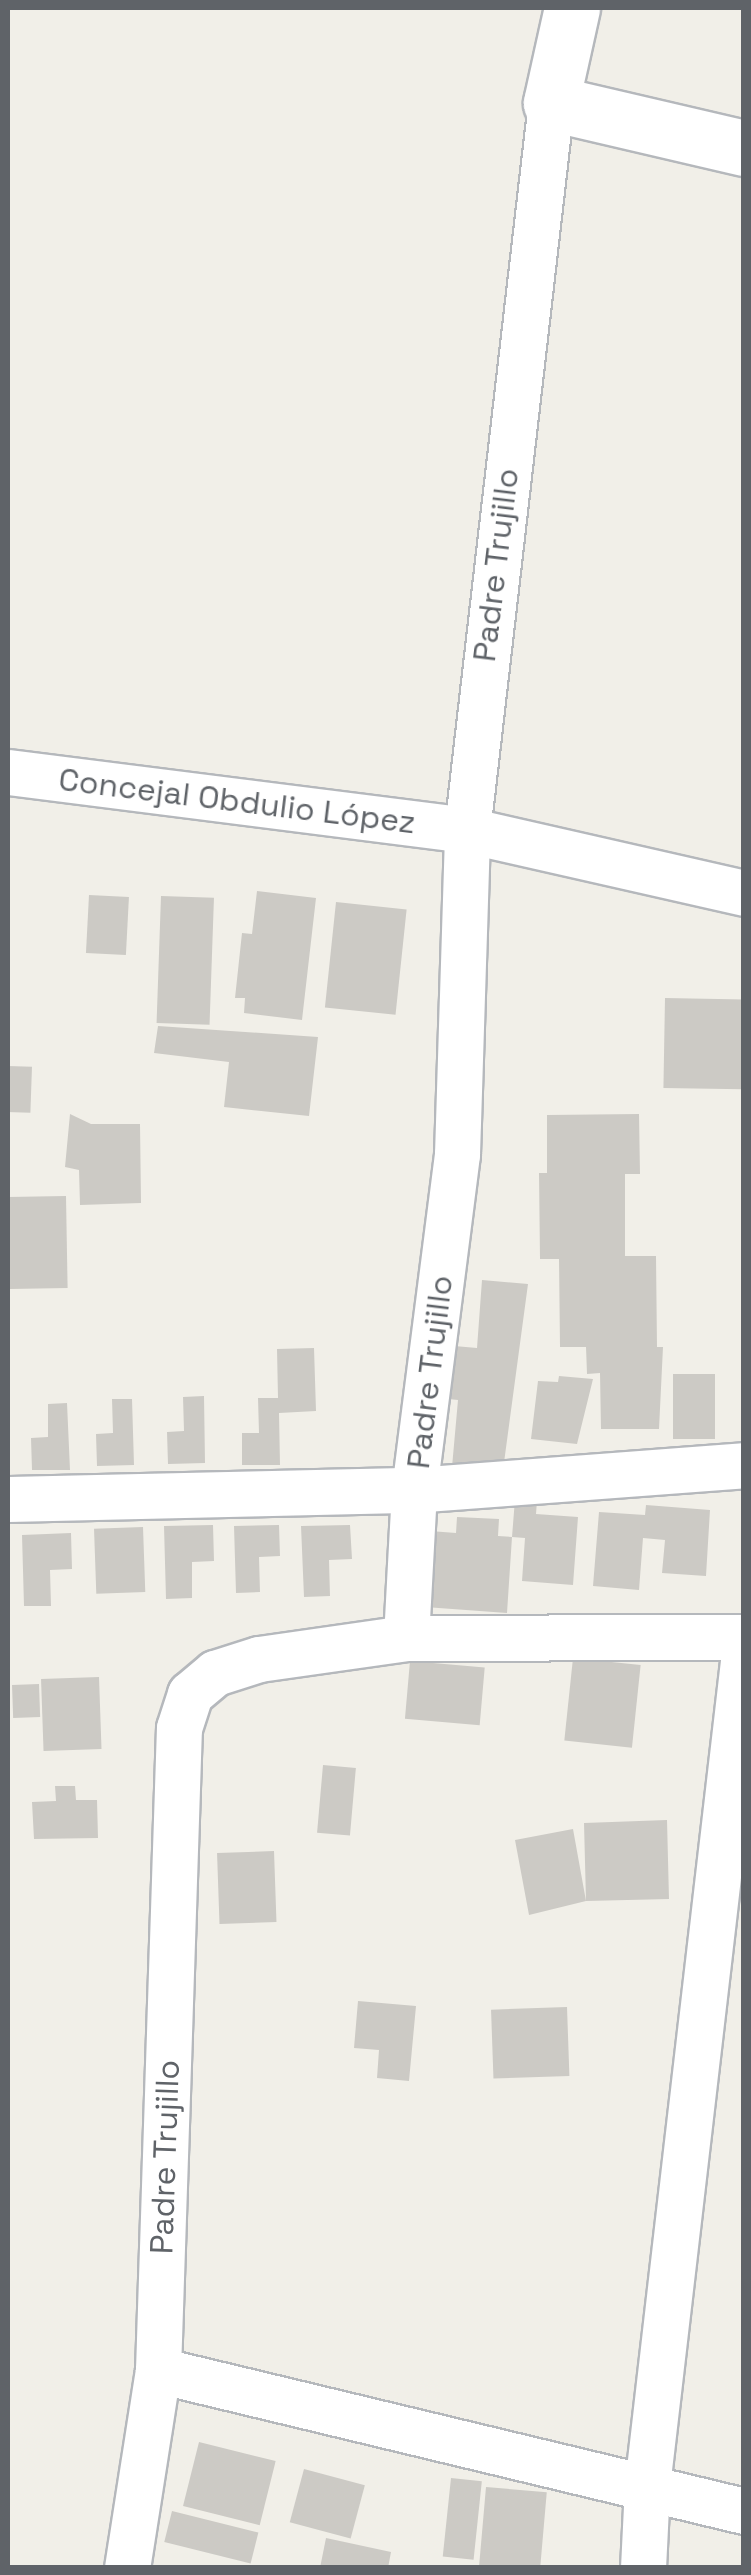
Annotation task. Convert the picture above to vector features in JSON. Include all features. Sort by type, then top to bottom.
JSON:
[{"type":"street","name":"Padre Trujillo","points":[[128,2568],[158,2370],[179,1728],[190,1694],[215,1672],[259,1659],[406,1638],[414,1490],[457,1154],[467,830],[551,103],[572,8]]},
{"type":"street","points":[[551,103],[744,148]]},
{"type":"street","name":"Concejal Obdulio López","points":[[8,772],[467,830],[744,893]]},
{"type":"street","points":[[8,1499],[414,1490],[744,1465]]},
{"type":"street","points":[[406,1638],[744,1637]]},
{"type":"street","points":[[643,2568],[646,2486],[728,1938],[744,1652]]},
{"type":"street","points":[[158,2370],[744,2511]]},
{"type":"building","points":[[257,891],[316,898],[302,1020],[244,1013],[245,998],[235,998],[242,933],[252,934]]},
{"type":"building","points":[[89,895],[129,897],[126,955],[86,953]]},
{"type":"building","points":[[161,896],[214,898],[210,1025],[157,1023]]},
{"type":"building","points":[[336,902],[407,909],[396,1015],[325,1007]]},
{"type":"building","points":[[665,998],[744,999],[742,1089],[663,1088]]},
{"type":"building","points":[[158,1026],[318,1037],[309,1116],[224,1107],[229,1062],[154,1053]]},
{"type":"building","points":[[8,1066],[32,1067],[30,1113],[8,1112]]},
{"type":"building","points":[[70,1114],[91,1124],[140,1124],[141,1203],[80,1205],[79,1170],[65,1167]]},
{"type":"building","points":[[639,1114],[640,1174],[625,1174],[625,1256],[656,1256],[657,1347],[663,1347],[659,1429],[601,1429],[600,1373],[587,1374],[586,1347],[560,1347],[559,1259],[540,1259],[539,1173],[547,1173],[547,1115]]},
{"type":"building","points":[[66,1196],[68,1288],[10,1289],[8,1197]]},
{"type":"building","points":[[482,1280],[528,1284],[503,1470],[452,1467],[458,1400],[439,1398],[443,1345],[477,1348]]},
{"type":"building","points":[[314,1348],[316,1411],[279,1413],[280,1465],[242,1465],[242,1433],[259,1433],[258,1398],[278,1398],[277,1349]]},
{"type":"building","points":[[673,1374],[715,1374],[715,1439],[673,1439]]},
{"type":"building","points":[[559,1376],[593,1379],[577,1444],[531,1439],[538,1381],[558,1382]]},
{"type":"building","points":[[204,1396],[205,1463],[168,1464],[167,1432],[184,1431],[183,1397]]},
{"type":"building","points":[[112,1399],[132,1399],[134,1465],[97,1466],[96,1434],[113,1433]]},
{"type":"building","points":[[67,1403],[70,1470],[32,1470],[31,1438],[48,1437],[48,1404]]},
{"type":"building","points":[[515,1499],[537,1501],[536,1514],[578,1517],[573,1585],[522,1581],[525,1538],[512,1537]]},
{"type":"building","points":[[646,1505],[710,1510],[706,1576],[662,1573],[665,1540],[643,1538],[639,1590],[593,1586],[599,1512],[645,1515]]},
{"type":"building","points":[[457,1517],[499,1519],[498,1536],[512,1537],[507,1613],[425,1607],[430,1531],[456,1533]]},
{"type":"building","points":[[213,1525],[214,1561],[192,1562],[192,1598],[166,1599],[164,1526]]},
{"type":"building","points":[[279,1525],[280,1556],[259,1557],[260,1592],[236,1593],[234,1526]]},
{"type":"building","points":[[350,1525],[352,1559],[329,1560],[330,1596],[304,1597],[301,1526]]},
{"type":"building","points":[[143,1527],[145,1592],[96,1594],[94,1529]]},
{"type":"building","points":[[71,1533],[72,1569],[50,1570],[51,1606],[24,1606],[22,1535]]},
{"type":"building","points":[[573,1658],[641,1665],[632,1748],[564,1741]]},
{"type":"building","points":[[410,1661],[485,1668],[480,1725],[405,1719]]},
{"type":"building","points":[[99,1677],[102,1749],[44,1751],[41,1679]]},
{"type":"building","points":[[39,1684],[40,1717],[13,1718],[12,1685]]},
{"type":"building","points":[[323,1765],[356,1768],[350,1836],[317,1833]]},
{"type":"building","points":[[55,1786],[75,1786],[76,1800],[97,1800],[98,1838],[34,1839],[32,1802],[56,1801]]},
{"type":"building","points":[[667,1820],[669,1899],[586,1901],[584,1823]]},
{"type":"building","points":[[573,1829],[586,1901],[529,1915],[515,1840]]},
{"type":"building","points":[[274,1851],[276,1922],[220,1924],[217,1853]]},
{"type":"building","points":[[358,2001],[416,2006],[409,2081],[377,2078],[379,2050],[354,2048]]},
{"type":"building","points":[[567,2007],[569,2076],[493,2079],[491,2010]]},
{"type":"building","points":[[199,2442],[276,2461],[260,2525],[183,2506]]},
{"type":"building","points":[[304,2469],[365,2485],[351,2538],[290,2522]]},
{"type":"building","points":[[451,2478],[482,2481],[474,2560],[443,2557]]},
{"type":"building","points":[[486,2487],[547,2492],[540,2568],[479,2566]]},
{"type":"building","points":[[172,2511],[258,2533],[251,2564],[164,2542]]},
{"type":"building","points":[[326,2538],[391,2552],[388,2568],[320,2568]]}]
